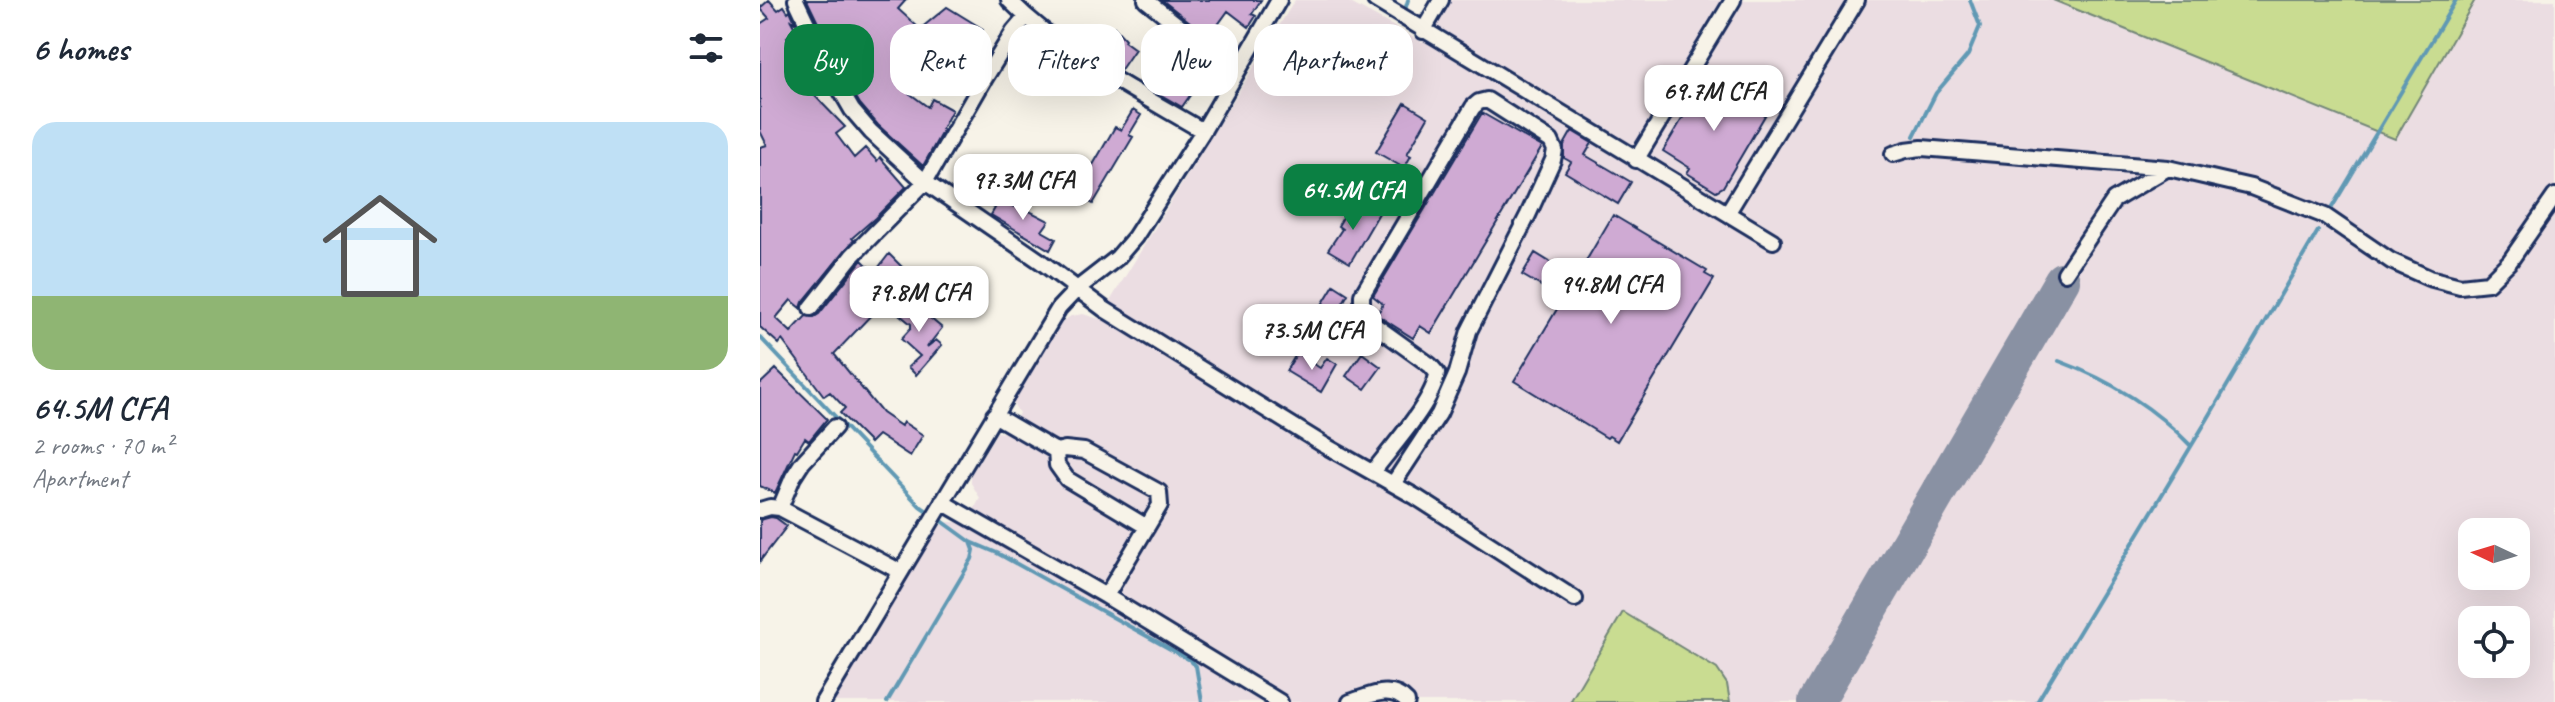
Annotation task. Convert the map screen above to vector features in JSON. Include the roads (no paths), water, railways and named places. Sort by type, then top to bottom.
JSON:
[{"type":"street","points":[[796,0],[852,110],[925,182],[1104,309],[1393,484],[1575,599]]},
{"type":"street","points":[[1009,0],[1026,17],[1086,61],[1203,131]]},
{"type":"street","points":[[1146,0],[1176,24]]},
{"type":"street","points":[[1238,70],[1279,0]]},
{"type":"street","points":[[1375,0],[1773,241]]},
{"type":"street","points":[[1425,32],[1441,0]]},
{"type":"street","points":[[1636,160],[1733,0]]},
{"type":"street","points":[[1728,212],[1857,0]]},
{"type":"street","points":[[811,308],[852,256],[925,182],[985,78],[1026,17]]},
{"type":"street","points":[[823,702],[1059,308],[1077,289],[1117,258],[1135,237],[1223,96]]},
{"type":"street","points":[[1373,472],[1427,401],[1436,383],[1437,373],[1366,319],[1362,295],[1473,107],[1487,100],[1551,141],[1555,150],[1553,160],[1469,331],[1457,373],[1439,414],[1393,484]]},
{"type":"street","points":[[1893,154],[1922,148],[2168,168],[2251,187],[2325,216],[2391,261],[2429,278],[2460,286],[2488,283],[2510,261],[2555,196]]},
{"type":"street","points":[[2065,273],[2114,200],[2168,168]]},
{"type":"street","points":[[994,415],[1056,451],[1084,451],[1159,492],[1160,505],[1106,596]]},
{"type":"street","points":[[780,508],[802,463],[835,427]]},
{"type":"street","points":[[1056,451],[1057,465],[1067,479],[1147,527]]},
{"type":"street","points":[[942,502],[1106,596],[1280,702]]},
{"type":"street","points":[[760,510],[780,508],[901,572]]},
{"type":"street","points":[[1350,702],[1392,692],[1407,702]]},
{"type":"waterway","points":[[1405,10],[1408,0]]},
{"type":"waterway","points":[[1914,136],[1936,93],[1968,55],[1980,26],[1970,0]]},
{"type":"waterway","points":[[2331,209],[2456,0]]},
{"type":"waterway","points":[[2037,702],[2318,231]]},
{"type":"waterway","points":[[760,337],[930,513]]},
{"type":"waterway","points":[[2059,361],[2130,396],[2162,419],[2191,446]]},
{"type":"waterway","points":[[938,518],[971,542],[997,553],[1190,660],[1196,666],[1202,702]]},
{"type":"waterway","points":[[887,702],[972,559],[974,550],[971,542]]}]
